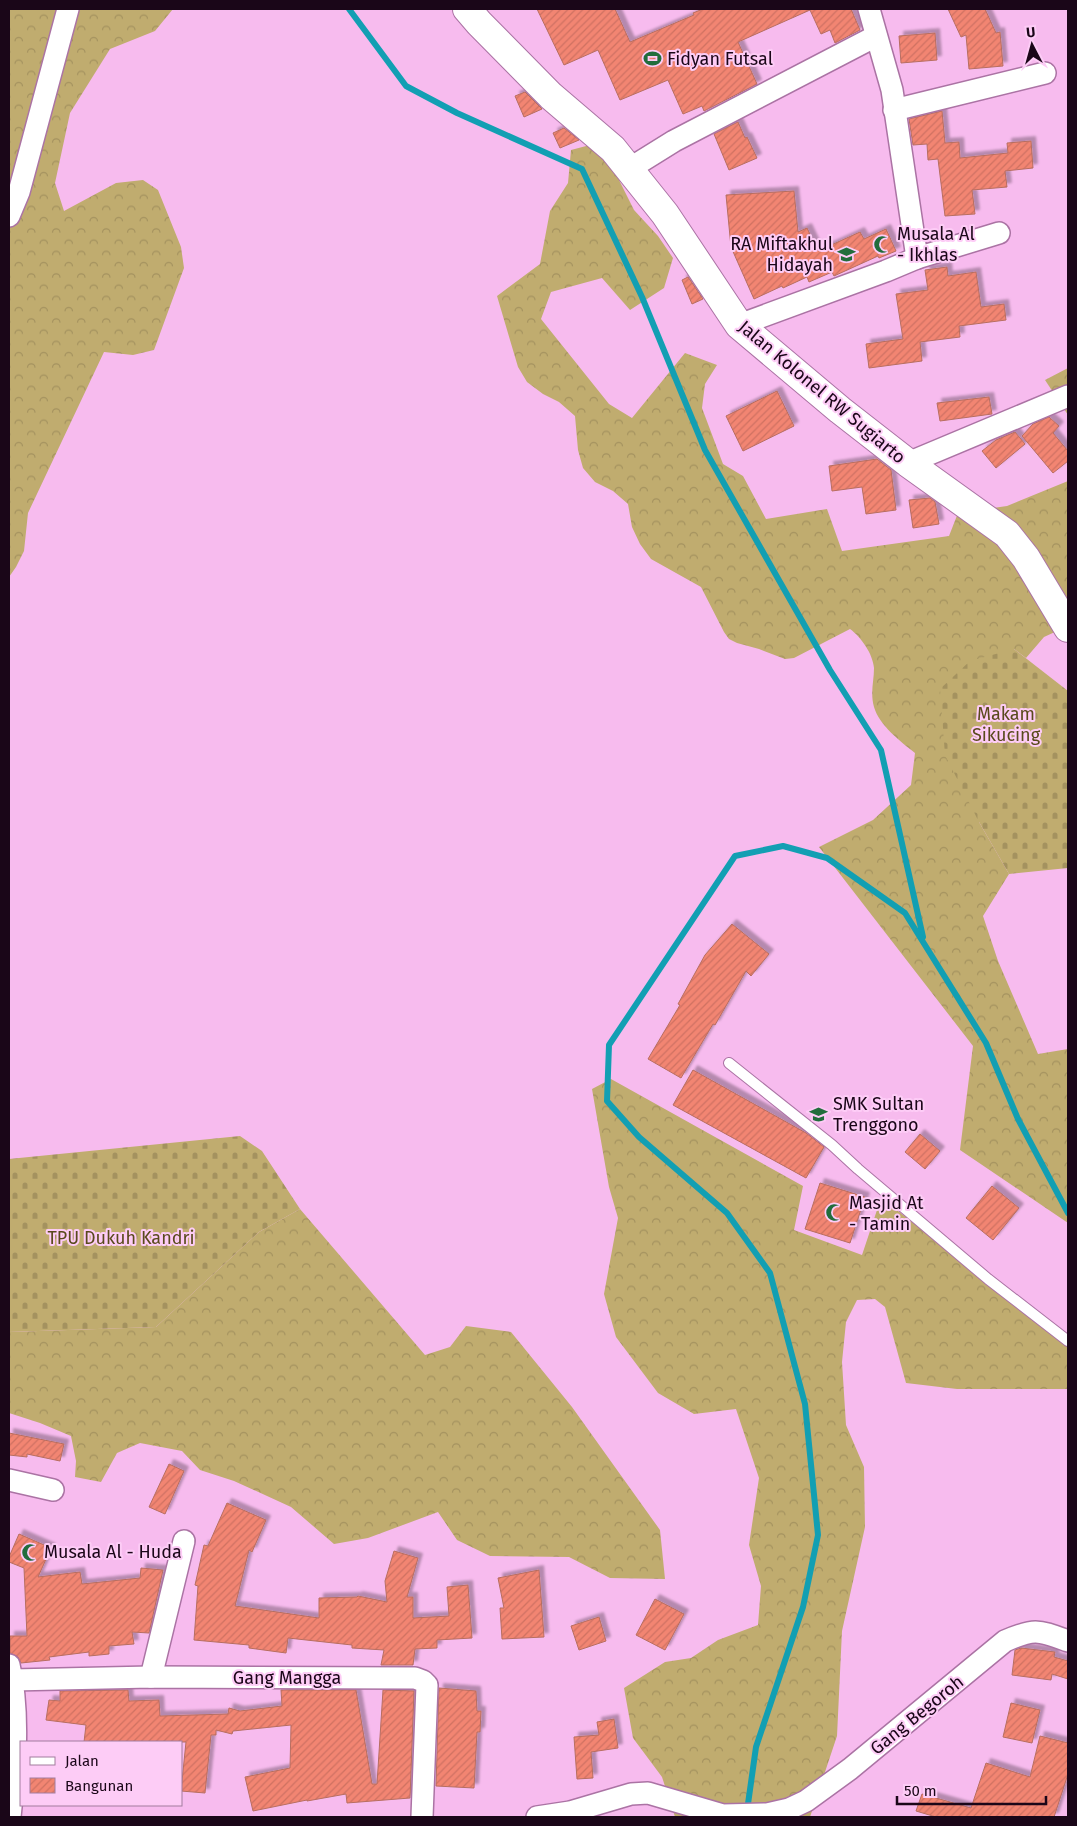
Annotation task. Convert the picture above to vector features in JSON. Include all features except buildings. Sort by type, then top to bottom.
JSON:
[{"type":"main road","name":"Jalan Kolonel RW Sugiarto","points":[[468,9],[551,96],[613,148],[665,214],[739,326],[840,410],[908,463],[1007,534],[1026,558],[1068,628]]},
{"type":"street","points":[[9,216],[19,192],[68,9]]},
{"type":"street","points":[[868,9],[892,90],[917,258]]},
{"type":"street","points":[[629,169],[674,141],[876,36]]},
{"type":"street","points":[[894,110],[1045,73]]},
{"type":"street","points":[[739,326],[917,258],[999,233]]},
{"type":"street","points":[[908,463],[1068,396]]},
{"type":"street","points":[[9,1480],[53,1490]]},
{"type":"street","points":[[151,1677],[184,1541]]},
{"type":"street","name":"Gang Begoroh","points":[[537,1817],[570,1812],[631,1794],[648,1793],[723,1815],[767,1814],[789,1809],[806,1801],[850,1769],[1005,1641],[1027,1632],[1044,1632],[1068,1641]]},
{"type":"street","points":[[10,1817],[15,1719],[11,1672]]},
{"type":"street","name":"Gang Mangga","points":[[11,1672],[151,1677],[415,1678],[427,1685],[422,1817]]},
{"type":"lane","points":[[729,1063],[832,1145],[988,1279],[1068,1341]]},
{"type":"green space","points":[[9,9],[173,9],[155,31],[110,49],[70,113],[55,183],[64,211],[116,183],[143,180],[158,190],[181,247],[184,268],[154,350],[133,355],[104,352],[28,513],[24,551],[9,577]]},
{"type":"green space","points":[[590,145],[616,174],[634,210],[658,236],[673,258],[664,288],[630,310],[602,278],[551,292],[541,319],[609,404],[632,418],[685,353],[717,365],[705,384],[702,408],[723,464],[743,476],[766,519],[827,509],[842,551],[949,536],[958,513],[1007,506],[1068,481],[1068,626],[1044,637],[1026,658],[1014,649],[979,822],[1009,874],[983,916],[998,961],[1038,1054],[1068,1049],[1068,1223],[960,1150],[973,1046],[819,847],[873,820],[911,785],[915,753],[891,733],[877,714],[872,697],[874,668],[866,646],[850,629],[794,658],[785,659],[729,639],[701,587],[651,559],[640,544],[632,527],[628,504],[613,491],[595,482],[583,468],[578,450],[575,416],[559,402],[543,394],[527,382],[518,367],[497,296],[540,264],[550,211],[568,183],[571,150]]},
{"type":"green space","points":[[1068,368],[1068,415],[1045,380]]},
{"type":"green space","name":"Makam Sikucing","points":[[1014,649],[1068,691],[1068,868],[1009,874],[979,822],[945,755],[940,689],[970,661]]},
{"type":"green space","points":[[611,1079],[803,1186],[794,1230],[862,1255],[881,1198],[1068,1341],[1068,1389],[957,1389],[906,1383],[885,1307],[875,1299],[857,1300],[846,1322],[842,1362],[846,1425],[864,1467],[865,1527],[842,1631],[837,1736],[810,1817],[675,1817],[662,1777],[633,1738],[624,1688],[665,1662],[691,1658],[718,1640],[758,1625],[761,1586],[749,1545],[759,1478],[736,1409],[694,1414],[658,1393],[616,1337],[604,1294],[618,1218],[609,1187],[592,1089]]},
{"type":"green space","name":"TPU Dukuh Kandri","points":[[240,1136],[262,1151],[300,1209],[259,1232],[156,1327],[9,1332],[9,1159]]},
{"type":"green space","points":[[300,1209],[425,1355],[450,1347],[466,1326],[511,1332],[572,1407],[660,1530],[665,1579],[610,1578],[569,1557],[490,1556],[457,1540],[438,1512],[368,1538],[334,1544],[291,1507],[234,1481],[200,1470],[182,1451],[140,1443],[117,1453],[101,1482],[75,1477],[76,1461],[71,1436],[9,1413],[9,1332],[156,1327],[259,1232]]},
{"type":"waterway","points":[[349,9],[406,86],[457,113],[582,169],[642,297],[705,450],[830,670],[881,750],[923,937]]},
{"type":"waterway","points":[[747,1811],[756,1747],[803,1607],[818,1535],[805,1404],[770,1273],[727,1213],[639,1137],[607,1101],[609,1045],[735,856],[783,846],[827,858],[905,913],[986,1043],[1018,1119],[1068,1213]]},
{"type":"place","name":"Fidyan Futsal","points":[[653,59]]},
{"type":"place","name":"Musala Al - Ikhlas","points":[[883,244]]},
{"type":"place","name":"RA Miftakhul Hidayah","points":[[847,254]]},
{"type":"place","name":"SMK Sultan Trenggono","points":[[819,1114]]},
{"type":"place","name":"Masjid At - Tamin","points":[[835,1213]]},
{"type":"place","name":"Musala Al - Huda","points":[[30,1552]]}]
